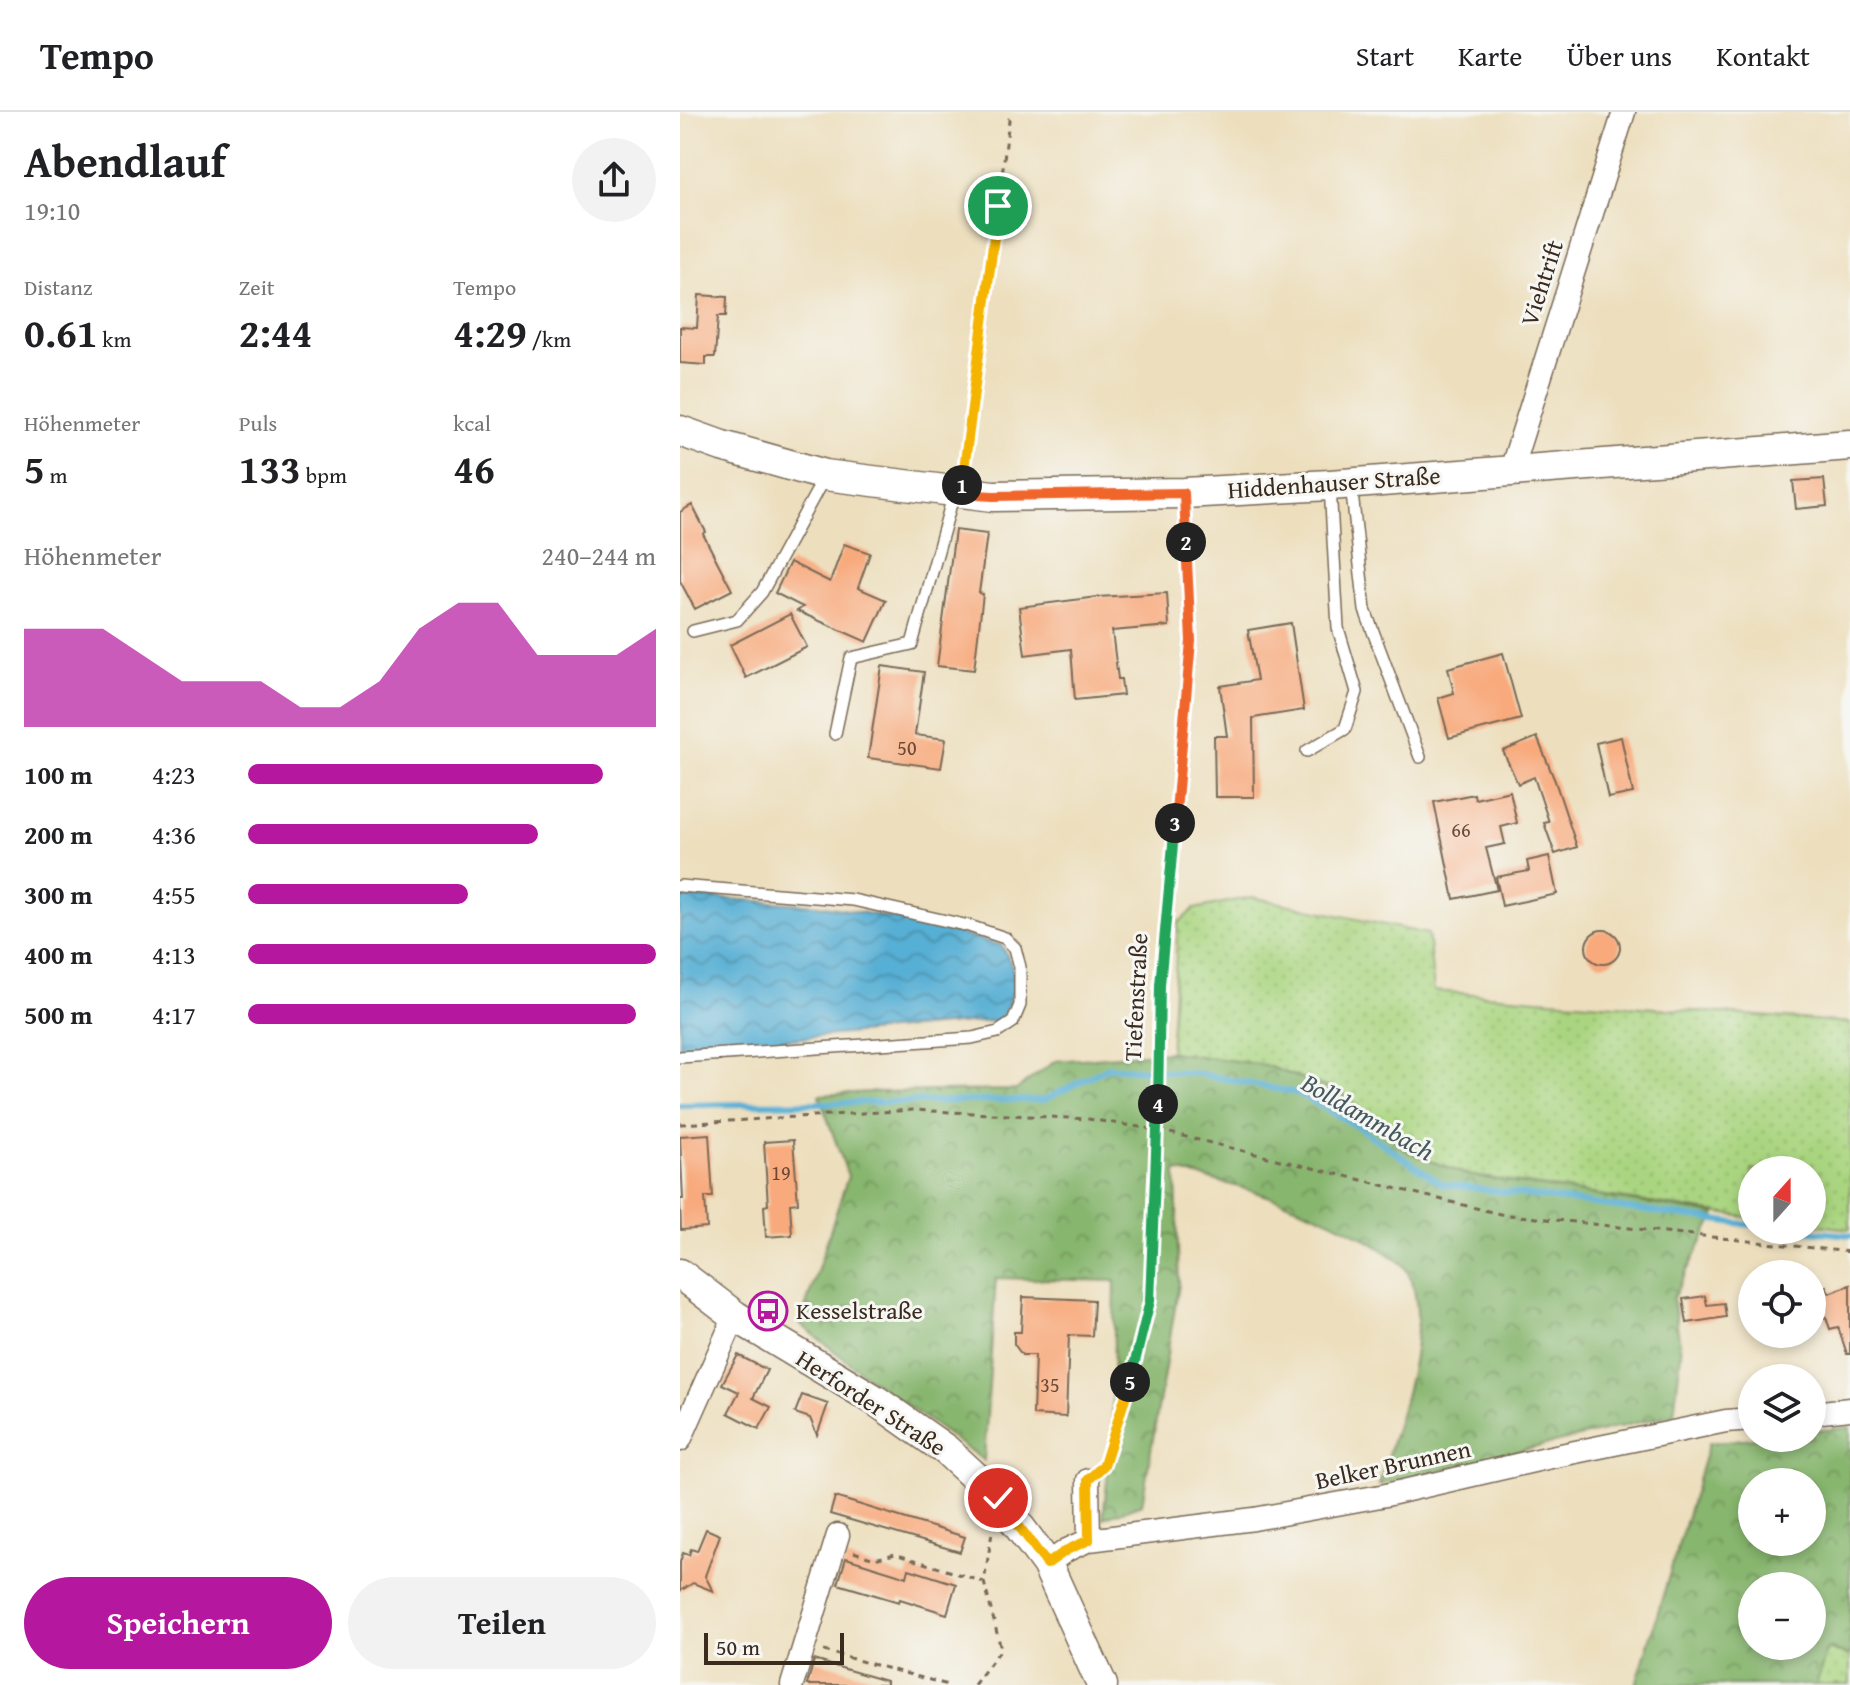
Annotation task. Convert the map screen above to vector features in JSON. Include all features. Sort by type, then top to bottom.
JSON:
[{"type":"street","name":"Viehtrift","points":[[1511,470],[1624,112]]},
{"type":"street","name":"Hiddenhauser Straße","points":[[680,431],[825,475],[993,496],[1184,493],[1340,484],[1850,445]]},
{"type":"street","name":"Herforder Straße","points":[[680,1274],[735,1316],[875,1400],[946,1450],[998,1498],[1047,1564],[1102,1685]]},
{"type":"street","points":[[680,1440],[735,1316]]},
{"type":"street","points":[[1826,1412],[1850,1409]]},
{"type":"street","name":"Belker Brunnen","points":[[1047,1564],[1089,1540],[1269,1516],[1386,1495],[1551,1457],[1738,1420]]},
{"type":"street","points":[[1088,1480],[1089,1540]]},
{"type":"street","points":[[792,1685],[838,1535]]},
{"type":"lane","points":[[693,631],[737,620],[762,592],[825,475]]},
{"type":"lane","points":[[1307,751],[1345,729],[1357,692],[1338,628],[1340,484]]},
{"type":"lane","points":[[1340,484],[1365,610],[1420,757]]},
{"type":"lane","points":[[835,734],[851,658],[912,644],[958,493]]},
{"type":"lane","points":[[680,886],[853,900],[969,926],[1005,938],[1015,948],[1020,967],[1020,1005],[1013,1022],[998,1032],[956,1039],[680,1057]]},
{"type":"path","points":[[958,493],[1010,112]]},
{"type":"path","name":"Tiefenstraße","points":[[1088,1480],[1104,1465],[1129,1386],[1150,1301],[1158,1130],[1160,985],[1191,641],[1184,493]]},
{"type":"path","points":[[680,1124],[913,1110],[1088,1119],[1158,1130],[1500,1214],[1850,1252]]},
{"type":"path","points":[[974,1685],[999,1652],[1000,1645],[984,1582],[998,1498]]},
{"type":"path","points":[[838,1535],[852,1540],[855,1553],[874,1559],[895,1554],[984,1582]]},
{"type":"path","points":[[804,1646],[948,1685]]},
{"type":"green space","points":[[1252,897],[1428,934],[1434,991],[1850,1023],[1850,1229],[1826,1226],[1826,1156],[1738,1156],[1738,1216],[1467,1175],[1408,1152],[1342,1093],[1264,1065],[1170,1052],[1178,923],[1194,909]]},
{"type":"green space","points":[[1170,1052],[1264,1065],[1342,1093],[1408,1152],[1467,1175],[1716,1214],[1673,1298],[1681,1353],[1674,1414],[1379,1485],[1407,1390],[1416,1340],[1415,1295],[1406,1269],[1367,1240],[1315,1214],[1259,1193],[1176,1171],[1179,1284],[1142,1504],[1103,1518],[1112,1434],[1115,1281],[996,1278],[984,1461],[800,1324],[848,1176],[819,1095],[1016,1090],[1055,1061]]},
{"type":"green space","points":[[1850,1427],[1850,1656],[1827,1649],[1826,1652],[1826,1572],[1738,1572],[1738,1660],[1824,1660],[1816,1685],[1636,1685],[1709,1443],[1738,1440],[1738,1452],[1826,1452],[1826,1430]]},
{"type":"green space","points":[[1827,1649],[1850,1656],[1850,1685],[1816,1685]]},
{"type":"water","points":[[680,896],[819,905],[911,921],[1001,945],[1014,974],[1013,991],[1001,1020],[680,1049]]},
{"type":"building","points":[[699,295],[727,297],[726,316],[718,316],[715,357],[706,357],[706,365],[680,363],[680,327],[697,328]]},
{"type":"building","points":[[1824,479],[1827,506],[1796,509],[1793,481]]},
{"type":"building","points":[[692,505],[732,590],[695,609],[680,581],[680,512]]},
{"type":"building","points":[[955,530],[987,534],[974,670],[937,666]]},
{"type":"building","points":[[844,544],[870,553],[858,588],[886,600],[867,642],[797,611],[803,607],[775,593],[790,562],[830,582]]},
{"type":"building","points":[[1167,593],[1169,626],[1112,631],[1123,695],[1075,700],[1071,649],[1025,655],[1019,607],[1097,597]]},
{"type":"building","points":[[790,614],[807,647],[746,678],[730,645]]},
{"type":"building","points":[[1291,623],[1304,710],[1253,718],[1254,797],[1215,797],[1214,736],[1227,736],[1220,686],[1257,680],[1248,630]]},
{"type":"building","points":[[1503,653],[1521,719],[1449,738],[1438,698],[1454,693],[1448,668]]},
{"type":"building","points":[[882,666],[924,672],[915,735],[946,739],[941,768],[868,758]]},
{"type":"building","points":[[1537,737],[1577,847],[1555,854],[1544,823],[1549,822],[1534,777],[1518,784],[1503,751]]},
{"type":"building","points":[[1621,737],[1633,793],[1608,798],[1596,743]]},
{"type":"building","points":[[1510,791],[1517,823],[1501,827],[1505,844],[1486,848],[1497,890],[1454,899],[1434,802],[1474,794],[1475,799]]},
{"type":"building","points":[[1549,856],[1557,894],[1502,906],[1496,877],[1529,871],[1527,861]]},
{"type":"building","points":[[1603,930],[1615,935],[1620,947],[1615,959],[1603,964],[1591,959],[1586,947],[1591,935]]},
{"type":"building","points":[[709,1134],[713,1197],[705,1197],[707,1228],[681,1230],[680,1136]]},
{"type":"building","points":[[793,1140],[798,1203],[790,1204],[792,1235],[766,1237],[764,1206],[768,1205],[764,1142]]},
{"type":"building","points":[[1850,1285],[1850,1354],[1847,1354],[1838,1327],[1830,1329],[1826,1317],[1826,1286],[1829,1293]]},
{"type":"building","points":[[1705,1296],[1707,1305],[1724,1303],[1726,1317],[1687,1323],[1683,1299]]},
{"type":"building","points":[[1023,1297],[1094,1300],[1092,1336],[1069,1335],[1066,1417],[1033,1415],[1035,1355],[1022,1355],[1014,1344],[1014,1332],[1021,1332]]},
{"type":"building","points":[[738,1355],[767,1370],[753,1398],[771,1407],[759,1429],[728,1413],[739,1392],[722,1384]]},
{"type":"building","points":[[802,1395],[828,1404],[817,1435],[810,1418],[795,1413]]},
{"type":"building","points":[[835,1497],[965,1537],[960,1552],[830,1514]]},
{"type":"building","points":[[706,1529],[720,1535],[705,1576],[713,1591],[693,1583],[680,1591],[683,1553],[689,1555],[691,1549],[697,1551]]},
{"type":"building","points":[[846,1558],[907,1577],[909,1569],[956,1584],[947,1614],[838,1584]]},
{"type":"building","points":[[814,1660],[886,1681],[886,1685],[807,1685]]},
{"type":"waterway","name":"Bolldammbach","points":[[680,1105],[1044,1100],[1109,1067],[1200,1074],[1297,1093],[1358,1127],[1442,1184],[1738,1223]]},
{"type":"waterway","name":"Bolldammbach","points":[[1826,1233],[1850,1235]]},
{"type":"place","name":"Kesselstraße","points":[[768,1311]]},
{"type":"route","points":[[998,206],[961,494],[1184,493],[1191,641],[1160,985],[1158,1130],[1150,1301],[1129,1386],[1104,1465],[1088,1480],[1089,1540],[1047,1564],[998,1498]]}]
